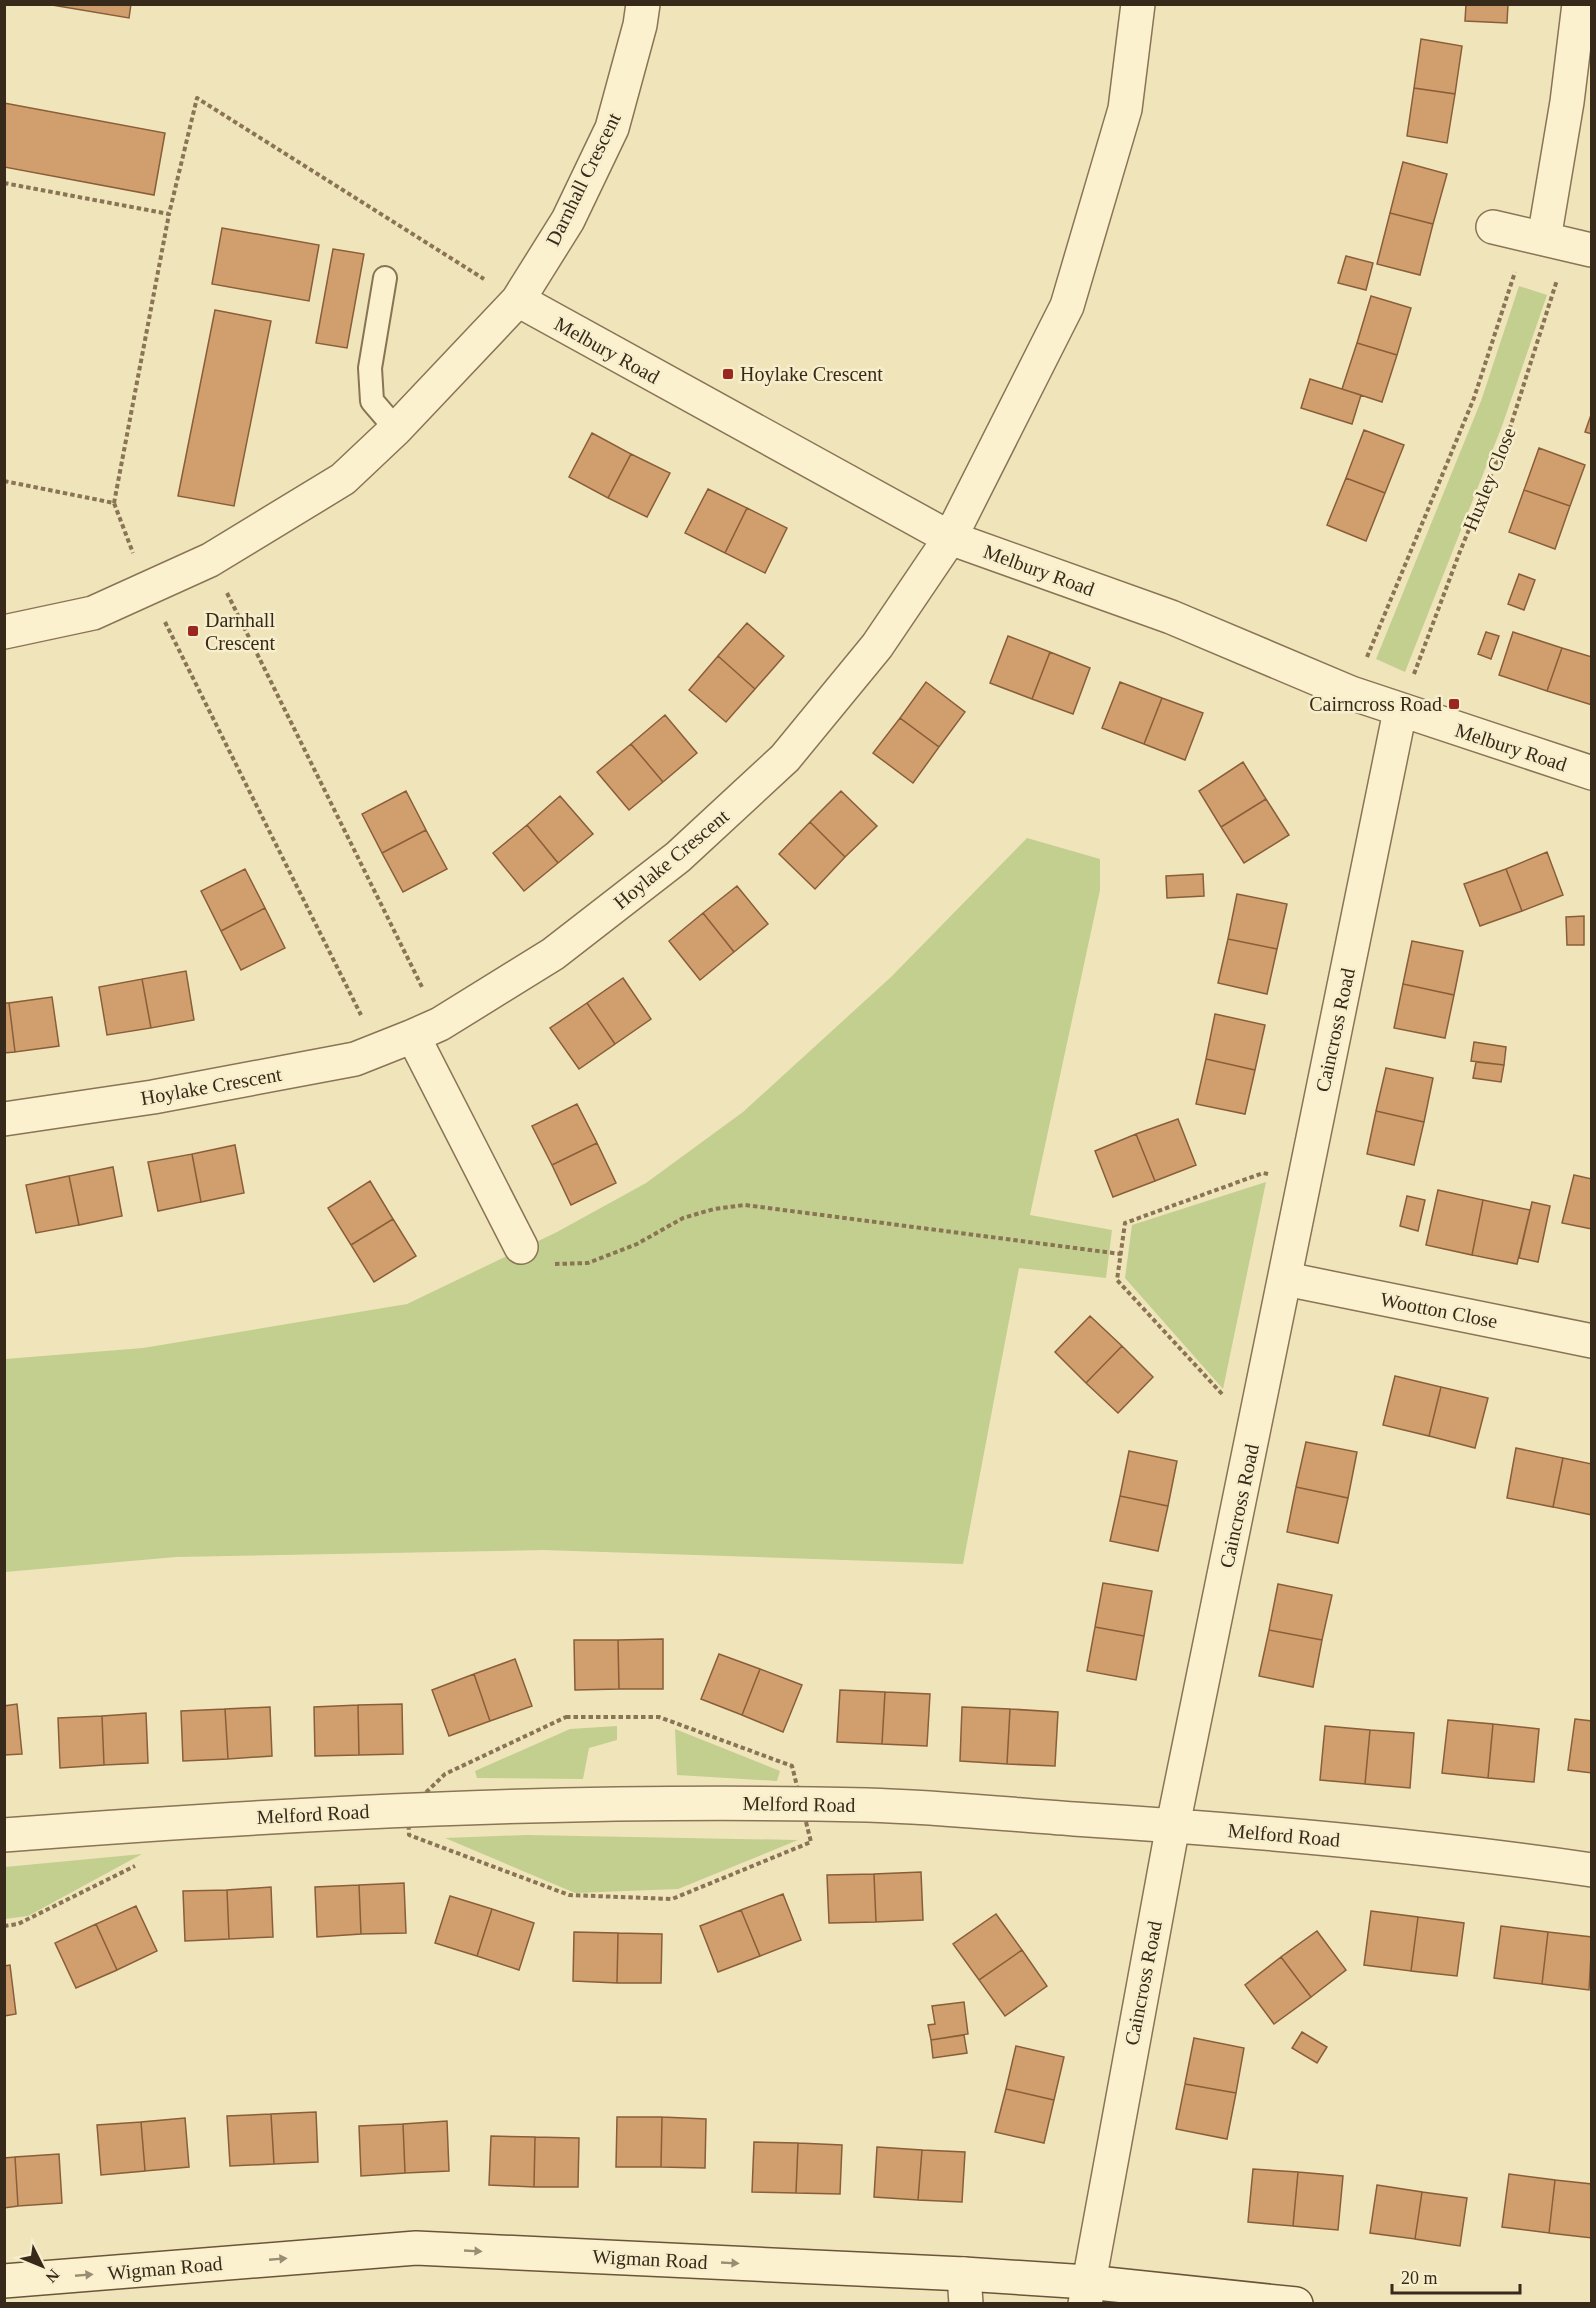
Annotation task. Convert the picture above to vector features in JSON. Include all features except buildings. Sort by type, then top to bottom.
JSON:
[{"type":"street","name":"Darnhall Crescent","points":[[4,632],[93,613],[210,560],[343,479],[396,429],[518,300],[568,220],[612,128],[640,25],[643,4]]},
{"type":"street","name":"Hoylake Crescent","points":[[4,1119],[153,1097],[355,1059],[427,1030],[562,947],[678,857],[785,758],[877,646],[950,538],[1067,306],[1125,109],[1138,4]]},
{"type":"street","points":[[1493,227],[1557,242],[1567,102],[1579,4]]},
{"type":"street","name":"Melbury Road","points":[[518,300],[950,538],[1171,617],[1400,711],[1592,772]]},
{"type":"street","name":"Caincross Road","points":[[1086,2293],[1173,1825],[1400,711]]},
{"type":"street","points":[[427,1030],[521,1247]]},
{"type":"street","name":"Wootton Close","points":[[1286,1279],[1592,1341]]},
{"type":"street","name":"Melford Road","points":[[4,1835],[357,1811],[656,1803],[870,1805],[1173,1825],[1401,1846],[1592,1870]]},
{"type":"street","name":"Wigman Road","points":[[4,2281],[416,2248],[965,2289],[1296,2304]]},
{"type":"lane","points":[[385,278],[370,368],[372,401],[396,429]]},
{"type":"path","points":[[379,1051],[174,637],[147,590],[114,503],[169,214],[197,98],[518,300]]},
{"type":"path","points":[[4,183],[169,214]]},
{"type":"path","points":[[1352,693],[1474,398],[1512,283],[1557,242]]},
{"type":"path","name":"Huxley Close","points":[[1400,711],[1459,554],[1509,431],[1554,295],[1557,242]]},
{"type":"path","points":[[4,481],[114,503]]},
{"type":"path","points":[[210,560],[427,1030]]},
{"type":"path","points":[[1260,1405],[1223,1396],[1117,1280],[1125,1223],[1263,1173],[1305,1176]]},
{"type":"path","points":[[521,1247],[530,1256],[547,1264],[588,1263],[637,1244],[683,1218],[714,1209],[745,1205],[1121,1254]]},
{"type":"path","points":[[4,1926],[18,1924],[166,1851],[170,1822]]},
{"type":"green space","points":[[1519,286],[1547,295],[1502,426],[1405,672],[1376,659],[1481,401]]},
{"type":"green space","points":[[1027,838],[1100,859],[1100,890],[1030,1215],[1112,1230],[1106,1278],[1019,1268],[963,1564],[543,1550],[176,1557],[5,1572],[5,1359],[143,1348],[407,1304],[557,1232],[646,1183],[743,1112],[891,977]]},
{"type":"green space","points":[[1266,1182],[1223,1389],[1125,1278],[1132,1225]]},
{"type":"green space","points":[[617,1726],[617,1740],[589,1748],[583,1779],[477,1778],[475,1771],[570,1729]]},
{"type":"green space","points":[[675,1729],[780,1771],[777,1781],[677,1775]]},
{"type":"green space","points":[[526,1835],[798,1840],[678,1889],[575,1893],[445,1838]]},
{"type":"green space","points":[[142,1854],[28,1916],[5,1919],[5,1867]]},
{"type":"place","name":"Hoylake Crescent","points":[[728,374]]},
{"type":"place","name":"Darnhall Crescent","points":[[193,631]]},
{"type":"place","name":"Cairncross Road","points":[[1454,704]]}]
